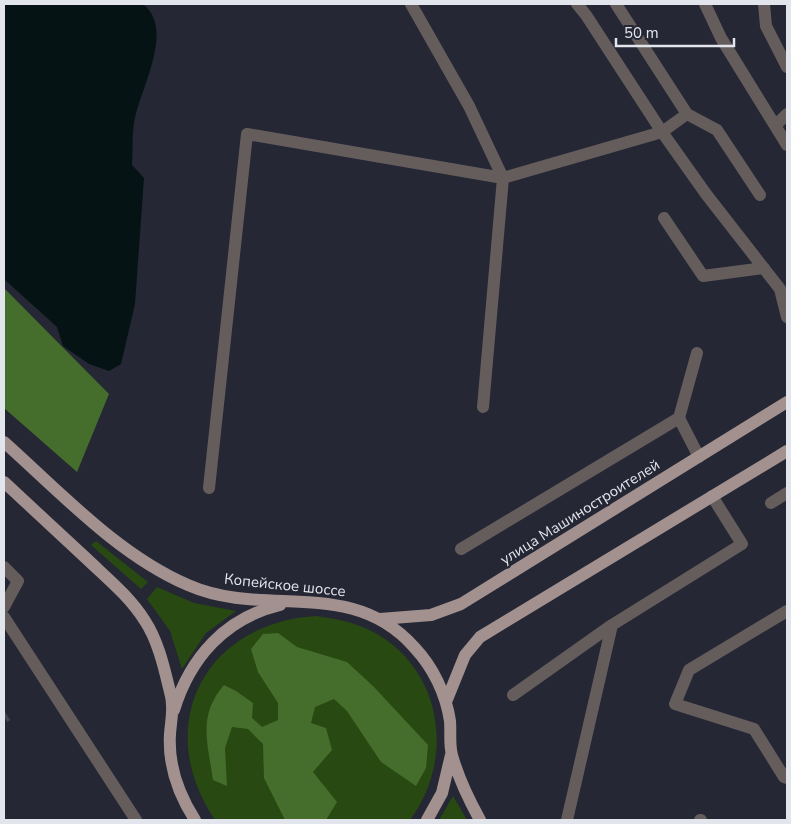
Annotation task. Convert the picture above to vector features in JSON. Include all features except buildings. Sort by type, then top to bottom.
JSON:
[{"type":"main road","name":"улица Машиностроителей","points":[[380,619],[431,615],[461,604],[787,402]]},
{"type":"main road","name":"Копейское шоссе","points":[[4,442],[112,538],[161,573],[217,595],[243,600],[290,603],[313,601],[336,604],[380,619],[398,631],[418,652],[438,682],[450,719],[451,752],[464,788],[480,820]]},
{"type":"main road","points":[[446,702],[465,655],[480,637],[787,451]]},
{"type":"main road","points":[[4,482],[133,604],[146,622],[155,643],[174,710]]},
{"type":"main road","points":[[195,820],[186,806],[177,783],[171,759],[170,734],[174,710],[189,671],[215,638],[250,615],[290,603]]},
{"type":"main road","points":[[427,820],[442,793],[451,752]]},
{"type":"lane","points":[[411,4],[469,106],[504,178],[483,407]]},
{"type":"lane","points":[[577,4],[662,132],[706,194],[764,268],[784,287],[787,317]]},
{"type":"lane","points":[[616,4],[687,114],[717,130],[760,195]]},
{"type":"lane","points":[[705,4],[721,38],[787,144]]},
{"type":"lane","points":[[764,4],[766,26],[787,67]]},
{"type":"lane","points":[[209,488],[247,134],[504,178],[662,132],[687,114]]},
{"type":"lane","points":[[776,125],[787,114]]},
{"type":"lane","points":[[664,218],[703,276],[764,268]]},
{"type":"lane","points":[[461,550],[679,418],[698,353]]},
{"type":"lane","points":[[679,418],[699,457]]},
{"type":"lane","points":[[771,503],[787,492]]},
{"type":"lane","points":[[513,695],[612,625],[742,544],[712,496]]},
{"type":"lane","points":[[4,567],[18,581],[4,607]]},
{"type":"lane","points":[[787,611],[689,670],[675,704],[754,729],[784,778],[787,778]]},
{"type":"lane","points":[[4,617],[136,820]]},
{"type":"lane","points":[[568,820],[612,625]]},
{"type":"green space","points":[[4,288],[109,394],[77,472],[4,408]]},
{"type":"green space","points":[[96,541],[148,582],[141,589],[91,545]]},
{"type":"green space","points":[[157,587],[194,603],[236,611],[206,633],[182,669],[170,631],[147,599]]},
{"type":"green space","points":[[316,616],[348,622],[377,634],[399,651],[417,671],[428,694],[435,719],[437,746],[433,772],[424,797],[410,820],[215,820],[197,785],[188,750],[189,716],[200,686],[218,659],[244,638],[277,623]]},
{"type":"green space","points":[[278,633],[297,647],[347,662],[374,687],[428,745],[426,768],[416,786],[381,762],[347,711],[334,699],[315,707],[311,723],[326,728],[332,750],[313,772],[337,802],[326,820],[285,820],[264,778],[263,744],[248,729],[232,727],[225,748],[227,786],[213,780],[207,742],[207,719],[210,708],[224,685],[253,703],[252,718],[262,727],[278,720],[278,703],[258,672],[251,649],[263,634]]},
{"type":"green space","points":[[453,796],[467,820],[439,820]]},
{"type":"shaded area","points":[[4,4],[143,4],[152,15],[156,29],[156,44],[153,61],[137,109],[133,133],[132,165],[144,178],[135,304],[121,364],[109,371],[89,364],[63,346],[57,327],[4,279]]}]
